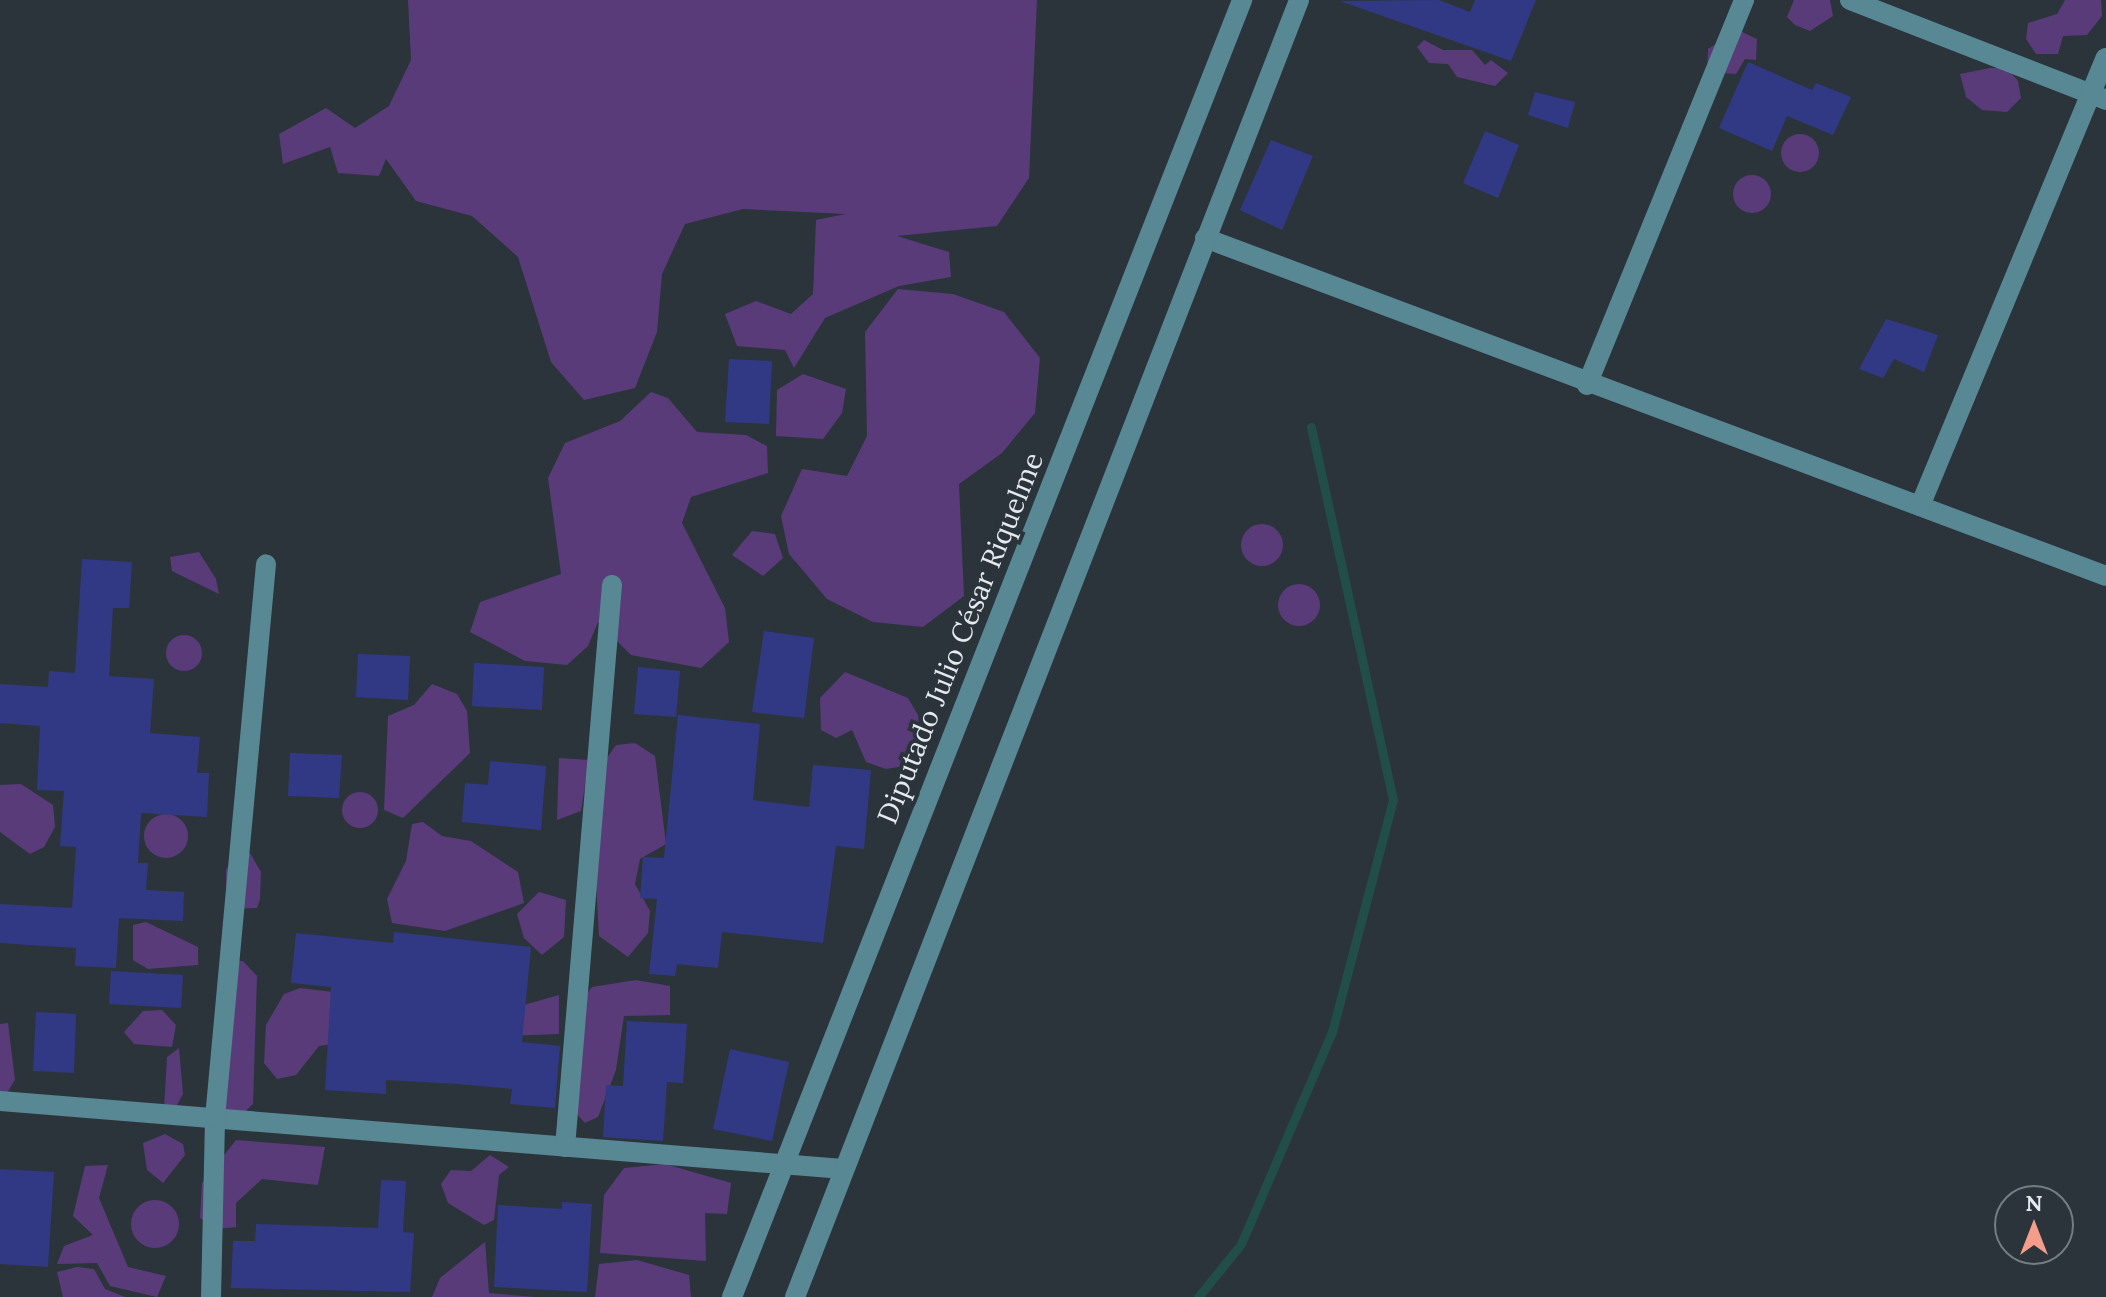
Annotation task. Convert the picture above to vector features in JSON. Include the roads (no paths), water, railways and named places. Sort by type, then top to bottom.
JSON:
[{"type":"street","name":"Diputado Julio César Riquelme","points":[[732,1297],[1242,0]]},
{"type":"street","points":[[795,1297],[1299,0]]},
{"type":"street","points":[[1587,385],[1744,0]]},
{"type":"street","points":[[1850,0],[2099,97]]},
{"type":"street","points":[[1920,506],[2099,97],[2106,58]]},
{"type":"street","points":[[1205,238],[1587,385],[2106,576]]},
{"type":"street","points":[[211,1297],[215,1118],[266,564]]},
{"type":"street","points":[[565,1147],[612,585]]},
{"type":"street","points":[[0,1101],[843,1169]]},
{"type":"waterway","points":[[1198,1297],[1241,1244],[1332,1032],[1393,800],[1311,427]]}]
